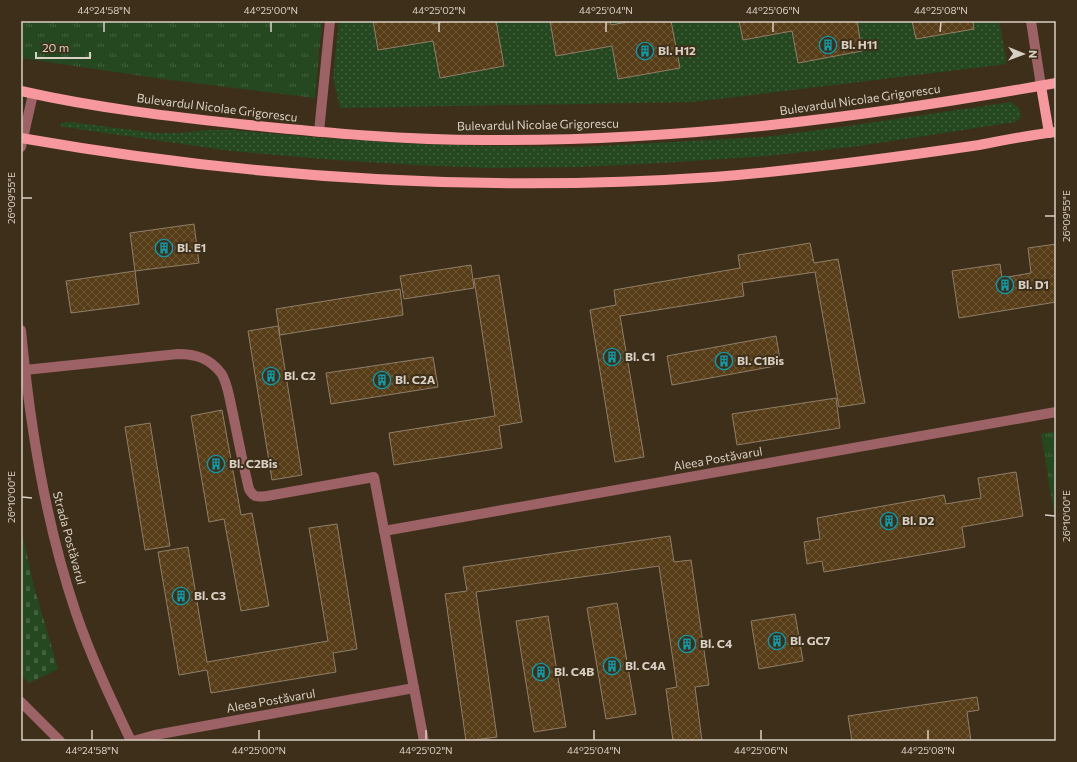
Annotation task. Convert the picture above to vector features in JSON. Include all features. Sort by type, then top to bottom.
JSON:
[{"type":"main road","name":"Bulevardul Nicolae Grigorescu","points":[[21,91],[65,100],[196,120],[319,132],[424,139],[484,140],[560,139],[682,133],[778,124],[865,113],[1056,83]]},
{"type":"main road","points":[[22,141],[198,164],[333,176],[483,183],[661,180],[779,171],[867,161],[978,145],[1052,132],[1041,86]]},
{"type":"street","points":[[319,132],[330,21]]},
{"type":"street","points":[[1031,21],[1041,86]]},
{"type":"street","points":[[22,141],[33,94]]},
{"type":"street","name":"Strada Postăvarul","points":[[21,330],[29,410],[38,465],[53,534],[76,613],[96,665],[132,741]]},
{"type":"street","points":[[25,370],[192,354],[204,358],[222,374],[249,489],[252,494],[258,497],[267,496],[374,476],[424,741]]},
{"type":"street","name":"Aleea Postăvarul","points":[[384,531],[1056,412]]},
{"type":"street","name":"Aleea Postăvarul","points":[[132,741],[155,735],[414,688]]},
{"type":"street","points":[[21,702],[60,741]]},
{"type":"green space","points":[[21,21],[322,21],[315,98],[162,79],[21,58]]},
{"type":"green space","points":[[339,21],[999,21],[1007,64],[693,102],[340,108],[333,77]]},
{"type":"green space","points":[[1011,102],[1019,108],[1021,117],[1015,122],[859,146],[768,156],[581,167],[490,168],[335,160],[231,151],[64,127],[59,125],[61,123],[71,122],[155,133],[232,130],[417,144],[580,147],[765,137]]},
{"type":"green space","points":[[1056,431],[1056,526],[1041,434]]},
{"type":"green space","points":[[21,528],[34,587],[58,669],[29,683],[21,675]]},
{"type":"building","points":[[373,21],[433,21],[433,24],[449,21],[496,21],[504,66],[440,78],[433,41],[378,50]]},
{"type":"building","name":"Bl. H12","points":[[550,21],[610,21],[611,25],[633,21],[671,21],[680,68],[618,79],[612,46],[556,56]]},
{"type":"building","name":"Bl. H11","points":[[739,21],[857,21],[862,51],[798,63],[792,31],[743,40]]},
{"type":"building","points":[[912,21],[973,21],[974,29],[916,39]]},
{"type":"building","name":"Bl. E1","points":[[194,224],[199,263],[135,271],[130,233]]},
{"type":"building","name":"Bl. C1","points":[[810,243],[814,263],[838,259],[865,403],[839,407],[815,272],[742,283],[744,296],[620,316],[644,457],[615,462],[590,310],[616,305],[614,290],[740,268],[738,255]]},
{"type":"building","name":"Bl. D1","points":[[1056,244],[1056,302],[959,318],[952,271],[1000,264],[1002,278],[1031,273],[1028,248]]},
{"type":"building","points":[[471,265],[474,288],[404,299],[400,276]]},
{"type":"building","points":[[135,271],[139,304],[71,313],[66,281]]},
{"type":"building","points":[[499,275],[522,422],[499,426],[502,448],[394,465],[389,433],[495,416],[474,279]]},
{"type":"building","points":[[400,289],[403,315],[280,335],[276,309]]},
{"type":"building","points":[[278,326],[302,475],[272,480],[248,331]]},
{"type":"building","name":"Bl. C1Bis","points":[[776,336],[781,365],[672,385],[667,356]]},
{"type":"building","name":"Bl. C2A","points":[[433,357],[438,387],[331,404],[326,373]]},
{"type":"building","points":[[836,398],[840,428],[737,445],[732,414]]},
{"type":"building","name":"Bl. C2Bis","points":[[222,410],[241,515],[252,513],[269,606],[241,611],[224,519],[209,522],[191,416]]},
{"type":"building","points":[[150,423],[170,546],[145,550],[125,427]]},
{"type":"building","name":"Bl. D2","points":[[1016,472],[1023,516],[962,527],[965,547],[824,572],[822,561],[807,564],[804,542],[820,539],[817,518],[944,495],[946,504],[981,498],[978,478]]},
{"type":"building","name":"Bl. C3","points":[[337,524],[357,649],[333,653],[336,672],[211,693],[207,670],[179,675],[158,552],[188,547],[207,662],[328,641],[309,528]]},
{"type":"building","name":"Bl. C4","points":[[670,536],[674,562],[691,560],[709,685],[695,687],[702,741],[673,741],[666,689],[677,687],[659,566],[476,592],[497,737],[466,741],[445,594],[467,591],[463,567]]},
{"type":"building","name":"Bl. C4A","points":[[617,603],[636,714],[606,719],[587,608]]},
{"type":"building","name":"Bl. GC7","points":[[795,614],[803,661],[759,669],[751,621]]},
{"type":"building","name":"Bl. C4B","points":[[548,616],[566,727],[534,732],[516,621]]},
{"type":"building","points":[[977,697],[979,710],[967,712],[971,741],[852,741],[848,716]]},
{"type":"place","name":"Bl. H11","points":[[828,45]]},
{"type":"place","name":"Bl. H12","points":[[645,51]]},
{"type":"place","name":"Bl. E1","points":[[164,248]]},
{"type":"place","name":"Bl. D1","points":[[1005,285]]},
{"type":"place","name":"Bl. C1","points":[[612,357]]},
{"type":"place","name":"Bl. C1Bis","points":[[724,361]]},
{"type":"place","name":"Bl. C2","points":[[271,376]]},
{"type":"place","name":"Bl. C2A","points":[[382,380]]},
{"type":"place","name":"Bl. C2Bis","points":[[216,464]]},
{"type":"place","name":"Bl. D2","points":[[889,521]]},
{"type":"place","name":"Bl. C3","points":[[181,596]]},
{"type":"place","name":"Bl. GC7","points":[[777,641]]},
{"type":"place","name":"Bl. C4","points":[[687,644]]},
{"type":"place","name":"Bl. C4A","points":[[612,666]]},
{"type":"place","name":"Bl. C4B","points":[[541,672]]}]
